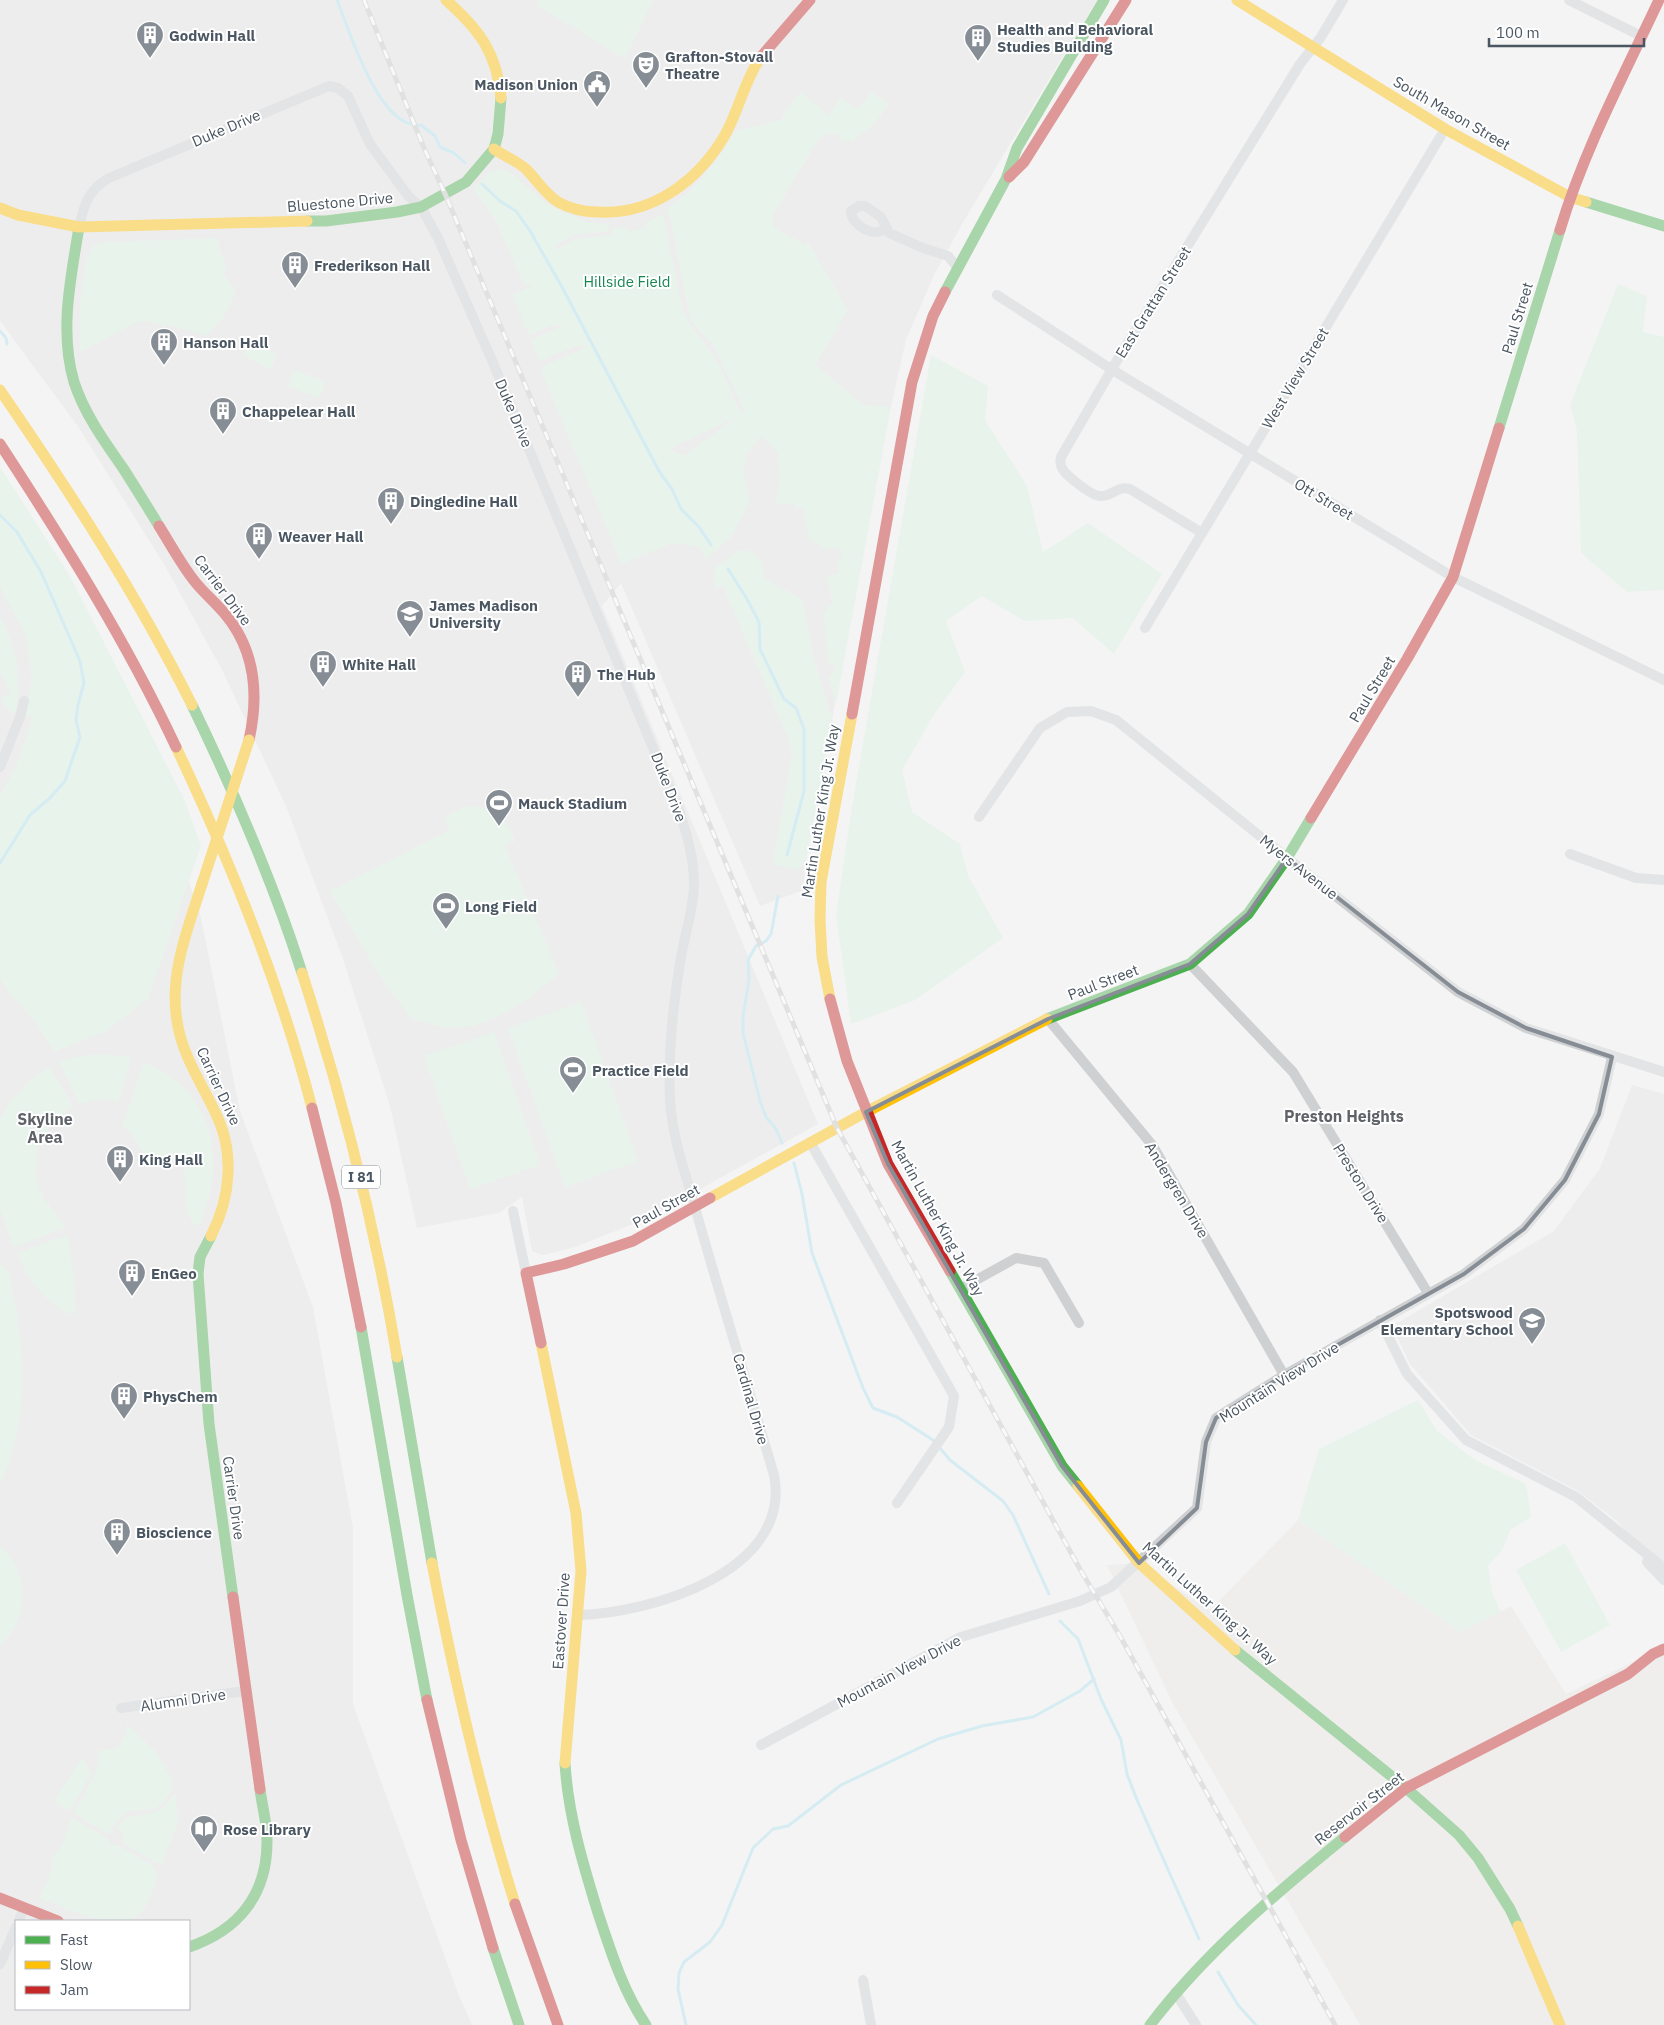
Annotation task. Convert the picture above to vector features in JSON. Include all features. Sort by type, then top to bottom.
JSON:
[{"type":"main road","name":"Bluestone Drive","points":[[0,208],[18,215],[79,228],[326,221],[422,207],[466,182],[494,149],[502,105],[500,83],[489,49],[479,32],[464,15],[446,0]]},
{"type":"main road","points":[[494,149],[526,169],[550,197],[563,205],[584,213],[604,214],[627,211],[652,204],[687,183],[715,150],[726,133],[744,83],[770,44],[799,15],[810,0]]},
{"type":"main road","name":"Martin Luther King Jr. Way","points":[[1104,0],[1017,148],[1006,179],[957,267],[933,316],[912,382],[821,882],[819,935],[828,996],[835,1024],[866,1112],[888,1164],[1062,1466],[1139,1563],[1229,1645],[1406,1788],[1459,1835],[1478,1858],[1510,1909],[1560,2025]]},
{"type":"main road","name":"Martin Luther King Jr. Way","points":[[1006,179],[1024,162],[1126,0]]},
{"type":"main road","name":"South Mason Street","points":[[1237,0],[1445,129],[1570,196],[1664,226]]},
{"type":"main road","name":"Paul Street","points":[[526,1273],[564,1264],[633,1241],[866,1112],[1048,1020],[1190,964],[1248,914],[1287,858],[1408,659],[1453,577],[1570,196],[1604,117],[1659,0]]},
{"type":"main road","name":"Carrier Drive","points":[[79,228],[66,314],[68,349],[74,381],[95,424],[193,578],[228,617],[252,665],[256,693],[254,720],[249,740],[178,963],[174,1005],[185,1052],[222,1122],[229,1156],[226,1194],[218,1221],[201,1256],[198,1274],[207,1407],[245,1691],[267,1838],[265,1872],[256,1896],[240,1918],[218,1936],[190,1947]]},
{"type":"main road","name":"I 81","points":[[0,390],[64,484],[111,558],[186,695],[239,805],[265,869],[312,1001],[345,1111],[372,1222],[441,1612],[470,1737],[510,1888],[558,2025]]},
{"type":"main road","name":"I 81","points":[[0,444],[77,561],[150,692],[213,826],[250,916],[276,988],[309,1097],[337,1206],[359,1317],[417,1652],[443,1768],[490,1941],[519,2025]]},
{"type":"main road","name":"Eastover Drive","points":[[526,1273],[576,1513],[581,1571],[565,1778],[569,1802],[594,1900],[628,1997],[646,2025]]},
{"type":"main road","name":"Reservoir Street","points":[[1150,2025],[1176,1992],[1286,1884],[1406,1788],[1628,1674],[1659,1651],[1664,1636]]},
{"type":"main road","points":[[0,1898],[55,1920]]},
{"type":"street","name":"East Grattan Street","points":[[1202,534],[1130,489],[1120,488],[1106,495],[1096,495],[1062,470],[1060,462],[1062,455],[1111,370],[1300,64],[1343,0]]},
{"type":"street","points":[[1569,0],[1641,36]]},
{"type":"street","name":"Duke Drive","points":[[79,228],[85,203],[94,188],[101,182],[124,170],[329,86],[338,88],[348,96],[370,144],[409,197],[422,207],[438,238],[487,349],[659,759],[685,828],[692,864],[694,891],[674,1006],[670,1060]]},
{"type":"street","name":"West View Street","points":[[1145,628],[1445,129]]},
{"type":"street","points":[[885,228],[889,233],[908,242],[948,256],[957,267]]},
{"type":"street","name":"Ott Street","points":[[996,295],[1111,370],[1453,577],[1664,680]]},
{"type":"street","points":[[0,767],[20,717],[24,700]]},
{"type":"street","name":"Myers Avenue","points":[[979,817],[1040,728],[1067,712],[1091,711],[1116,720],[1287,858],[1458,992],[1526,1028],[1612,1057],[1664,1072]]},
{"type":"street","points":[[1570,854],[1636,878],[1664,880]]},
{"type":"street","name":"Preston Drive","points":[[1190,964],[1293,1072],[1428,1293]]},
{"type":"street","name":"Andergren Drive","points":[[1048,1020],[1153,1146],[1284,1375]]},
{"type":"street","name":"Mountain View Drive","points":[[761,1745],[961,1637],[1095,1595],[1112,1587],[1198,1508],[1206,1442],[1216,1418],[1284,1375],[1464,1274],[1524,1229],[1566,1180],[1598,1114],[1612,1057]]},
{"type":"street","name":"Cardinal Drive","points":[[577,1614],[604,1613],[635,1608],[666,1599],[699,1585],[722,1572],[747,1554],[762,1538],[772,1519],[776,1494],[774,1475],[673,1128],[670,1100],[670,1060]]},
{"type":"street","points":[[810,1142],[954,1396],[949,1427],[897,1503]]},
{"type":"street","name":"Eastover Drive","points":[[513,1210],[526,1273]]},
{"type":"street","points":[[960,1289],[1016,1258],[1044,1263],[1079,1322]]},
{"type":"street","points":[[1380,1320],[1407,1374],[1466,1440],[1576,1497],[1664,1568]]},
{"type":"street","points":[[1625,1537],[1664,1580]]},
{"type":"street","name":"Alumni Drive","points":[[121,1708],[245,1691]]},
{"type":"street","points":[[19,1920],[24,1908]]},
{"type":"street","points":[[0,1964],[15,1929]]},
{"type":"street","points":[[863,1980],[871,2025]]},
{"type":"street","points":[[1176,1992],[1196,2025]]},
{"type":"highlighted area","points":[[1287,858],[1458,992],[1526,1028],[1612,1057],[1599,1114],[1565,1180],[1524,1229],[1464,1274],[1284,1375],[1216,1418],[1206,1442],[1197,1508],[1139,1563],[1062,1466],[888,1164],[866,1112],[1048,1019],[1190,964],[1248,914]]},
{"type":"shaded area","name":"James Madison University","points":[[0,0],[1097,0],[965,219],[935,273],[906,340],[887,424],[806,860],[803,890],[760,906],[621,583],[602,606],[818,1124],[648,1218],[575,1247],[543,1255],[532,1251],[522,1197],[499,1213],[417,1228],[390,1106],[343,959],[286,806],[222,670],[165,566],[79,428],[0,321]]},
{"type":"shaded area","points":[[0,522],[184,869],[200,913],[240,1111],[313,1307],[353,1528],[353,1704],[458,1993],[472,2025],[0,2025]]},
{"type":"shaded area","name":"Spotswood Elementary School","points":[[1632,1085],[1664,1094],[1664,1584],[1650,1561],[1618,1522],[1578,1491],[1471,1435],[1410,1364],[1392,1326],[1554,1231],[1600,1168]]},
{"type":"shaded area","points":[[1298,1520],[1460,1632],[1511,1606],[1566,1694],[1664,1647],[1664,2025],[1360,2025],[1173,1704],[1107,1565],[1139,1563],[1210,1610]]},
{"type":"green space","points":[[539,0],[653,0],[625,59],[537,5]]},
{"type":"green space","name":"Hillside Field","points":[[800,92],[829,115],[840,97],[858,110],[871,92],[889,104],[873,125],[852,142],[848,139],[846,142],[839,139],[840,133],[825,135],[818,140],[772,216],[774,227],[805,245],[807,241],[848,310],[815,365],[863,405],[891,407],[836,704],[829,680],[836,665],[829,664],[823,613],[827,612],[826,606],[833,605],[827,576],[839,574],[837,563],[841,561],[841,548],[822,549],[820,544],[809,540],[803,507],[795,508],[793,503],[782,505],[776,503],[780,477],[778,453],[762,436],[754,445],[745,460],[744,467],[750,502],[730,538],[706,559],[700,547],[672,543],[622,564],[540,368],[588,346],[576,346],[540,361],[531,340],[565,325],[550,326],[529,335],[512,295],[533,286],[524,284],[495,219],[473,188],[489,172],[498,169],[507,171],[546,204],[586,222],[609,224],[608,231],[574,235],[554,246],[557,249],[576,239],[610,235],[614,228],[626,227],[628,232],[646,227],[646,223],[663,214],[683,311],[721,368],[742,414],[745,412],[712,343],[690,320],[668,208],[698,183],[736,131],[781,120]],"holes":[[[738,416],[684,456],[670,449]]]},
{"type":"green space","points":[[218,238],[219,248],[228,269],[222,272],[236,292],[221,321],[205,336],[168,324],[166,327],[147,321],[137,322],[80,352],[79,328],[83,280],[89,254],[94,245],[106,242]]},
{"type":"green space","points":[[1618,284],[1647,296],[1643,332],[1664,337],[1664,590],[1627,592],[1581,553],[1577,431],[1570,405]]},
{"type":"green space","points":[[251,340],[277,355],[270,369],[243,355]]},
{"type":"green space","points":[[931,355],[988,386],[985,420],[1027,486],[1043,552],[1088,523],[1162,574],[1114,654],[1073,618],[1025,621],[982,596],[946,621],[965,672],[935,713],[902,770],[912,812],[960,844],[968,875],[1003,938],[915,1000],[851,1024],[836,915],[852,806]]},
{"type":"green space","points":[[294,370],[326,382],[319,398],[288,386]]},
{"type":"green space","points":[[0,467],[70,576],[185,801],[201,846],[148,999],[106,1031],[54,1052],[36,1022],[9,993],[0,979],[0,796],[16,766],[33,718],[25,715],[32,681],[27,638],[0,587]]},
{"type":"green space","points":[[740,550],[752,552],[759,558],[765,579],[802,599],[814,659],[833,721],[806,860],[797,870],[773,864],[792,754],[790,742],[723,586],[714,589],[715,567]]},
{"type":"green space","points":[[0,617],[11,642],[17,663],[18,698],[16,712],[12,714],[0,698],[10,693],[0,672]]},
{"type":"green space","name":"Long Field","points":[[478,806],[502,818],[512,834],[515,841],[505,846],[559,974],[522,1003],[497,1017],[474,1026],[447,1028],[411,1019],[375,968],[330,891],[450,830],[444,817],[465,807]]},
{"type":"green space","name":"Practice Field","points":[[581,1002],[638,1161],[565,1187],[508,1028]]},
{"type":"green space","points":[[494,1032],[540,1165],[470,1189],[424,1056]]},
{"type":"green space","points":[[98,1054],[132,1057],[118,1101],[98,1099],[79,1104],[59,1062]]},
{"type":"green space","points":[[144,1062],[174,1079],[201,1111],[208,1129],[213,1147],[213,1166],[207,1205],[200,1225],[194,1224],[186,1203],[184,1160],[146,1160],[136,1141],[122,1126]]},
{"type":"green space","points":[[49,1067],[73,1106],[54,1120],[37,1147],[35,1177],[44,1199],[66,1227],[14,1247],[0,1210],[0,1120],[7,1106],[27,1083]]},
{"type":"green space","points":[[68,1235],[74,1280],[75,1311],[70,1314],[52,1303],[37,1288],[26,1272],[17,1253]]},
{"type":"green space","points":[[0,1264],[8,1270],[14,1295],[21,1349],[22,1378],[17,1434],[10,1459],[0,1483]]},
{"type":"green space","points":[[1418,1400],[1437,1431],[1475,1460],[1526,1484],[1531,1517],[1510,1530],[1503,1549],[1488,1566],[1492,1592],[1501,1612],[1460,1632],[1298,1520],[1319,1449]]},
{"type":"green space","points":[[1565,1543],[1610,1625],[1561,1652],[1516,1570]]},
{"type":"green space","points":[[0,1546],[7,1552],[15,1564],[22,1586],[22,1596],[21,1607],[14,1628],[0,1646]]},
{"type":"green space","points":[[127,1724],[157,1753],[172,1780],[172,1788],[165,1801],[159,1806],[153,1809],[129,1811],[119,1819],[108,1834],[74,1813],[97,1770],[99,1751],[117,1748],[126,1735]]},
{"type":"green space","points":[[82,1757],[91,1774],[70,1811],[54,1802]]},
{"type":"green space","points":[[175,1793],[178,1823],[162,1864],[155,1862],[123,1843],[124,1835],[117,1828],[125,1819],[154,1812],[162,1808]]},
{"type":"green space","points":[[71,1817],[108,1839],[112,1845],[118,1845],[153,1866],[158,1875],[152,1894],[142,1911],[132,1918],[124,1920],[102,1920],[40,1898],[49,1877],[53,1857],[62,1845]]},
{"type":"waterway","points":[[337,0],[358,55],[379,96],[392,112],[406,122],[421,125],[435,136],[440,147],[454,153],[465,163]]},
{"type":"waterway","points":[[482,184],[500,201],[516,211],[530,231],[562,287],[659,471],[672,489],[681,509],[699,527],[711,545]]},
{"type":"waterway","points":[[0,331],[6,338],[7,344]]},
{"type":"waterway","points":[[0,515],[17,532],[41,572],[80,661],[84,683],[76,720],[80,737],[65,781],[50,798],[30,815],[0,863]]},
{"type":"waterway","points":[[728,569],[759,622],[760,649],[784,699],[796,708],[804,729],[804,791],[787,855]]},
{"type":"waterway","points":[[778,896],[771,934],[766,941],[756,946],[748,960],[749,979],[743,1017],[743,1033],[760,1101],[766,1117],[776,1129],[782,1143]]},
{"type":"waterway","points":[[794,1163],[802,1194],[812,1253],[863,1388],[873,1408],[897,1417],[933,1440],[950,1460],[1003,1501],[1013,1515],[1049,1594]]},
{"type":"waterway","points":[[1060,1621],[1078,1639],[1101,1699],[1121,1740],[1127,1774],[1137,1800],[1199,1939]]},
{"type":"waterway","points":[[686,2025],[678,1989],[679,1973],[684,1962],[710,1942],[722,1925],[753,1848],[773,1829],[788,1826],[841,1785],[938,1739],[982,1726],[1033,1717],[1080,1691],[1094,1679]]},
{"type":"waterway","points":[[1218,1972],[1238,2005],[1256,2025]]},
{"type":"railway","points":[[364,0],[424,148],[446,196],[837,1128],[1081,1571],[1120,1636],[1335,2025]]},
{"type":"traffic: fast","points":[[945,292],[1006,179],[1017,148],[1104,0]]},
{"type":"traffic: fast","points":[[307,221],[326,221],[421,207],[466,182],[494,149],[498,134],[501,98]]},
{"type":"traffic: fast","points":[[1586,202],[1664,226]]},
{"type":"traffic: fast","points":[[79,227],[70,285],[67,324],[67,343],[74,382],[83,405],[95,426],[159,526]]},
{"type":"traffic: fast","points":[[1499,428],[1560,230]]},
{"type":"traffic: fast","points":[[192,705],[252,837],[302,973]]},
{"type":"traffic: fast","points":[[1047,1019],[1190,964],[1248,914],[1287,858],[1311,818]]},
{"type":"traffic: fast","points":[[211,1236],[200,1257],[198,1274],[209,1424],[233,1597]]},
{"type":"traffic: fast","points":[[950,1271],[1062,1466],[1078,1486]]},
{"type":"traffic: fast","points":[[361,1327],[427,1700]]},
{"type":"traffic: fast","points":[[397,1357],[432,1563]]},
{"type":"traffic: fast","points":[[1235,1650],[1406,1788],[1459,1835],[1478,1858],[1510,1909],[1518,1926]]},
{"type":"traffic: fast","points":[[565,1763],[573,1820],[598,1913],[624,1985],[646,2025]]},
{"type":"traffic: fast","points":[[190,1947],[207,1940],[236,1920],[256,1893],[266,1859],[267,1839],[260,1789]]},
{"type":"traffic: fast","points":[[1150,2025],[1217,1949],[1293,1880],[1345,1837]]},
{"type":"traffic: fast","points":[[493,1948],[519,2025]]},
{"type":"traffic: slow","points":[[446,0],[468,21],[491,55],[499,82],[501,98]]},
{"type":"traffic: slow","points":[[1237,0],[1445,129],[1570,197],[1586,202]]},
{"type":"traffic: slow","points":[[494,149],[522,166],[549,195],[568,207],[583,211],[599,212],[638,208],[672,192],[702,166],[725,135],[754,67],[760,58]]},
{"type":"traffic: slow","points":[[0,208],[18,215],[79,227],[307,221]]},
{"type":"traffic: slow","points":[[0,390],[102,544],[149,624],[192,705]]},
{"type":"traffic: slow","points":[[830,999],[822,957],[820,920],[821,882],[852,714]]},
{"type":"traffic: slow","points":[[202,884],[249,740]]},
{"type":"traffic: slow","points":[[176,747],[216,835],[253,924],[285,1016],[312,1108]]},
{"type":"traffic: slow","points":[[202,884],[181,951],[175,1003],[179,1033],[183,1045],[215,1112],[226,1142],[228,1158],[226,1190],[223,1206],[211,1236]]},
{"type":"traffic: slow","points":[[302,973],[357,1163],[379,1259],[397,1357]]},
{"type":"traffic: slow","points":[[710,1198],[866,1112],[1047,1019]]},
{"type":"traffic: slow","points":[[541,1343],[576,1513],[581,1571],[565,1763]]},
{"type":"traffic: slow","points":[[1078,1486],[1139,1563],[1235,1650]]},
{"type":"traffic: slow","points":[[432,1563],[469,1735],[490,1820],[515,1904]]},
{"type":"traffic: slow","points":[[1518,1926],[1560,2025]]},
{"type":"traffic: jam","points":[[760,58],[810,0]]},
{"type":"traffic: jam","points":[[1009,177],[1024,162],[1126,0]]},
{"type":"traffic: jam","points":[[1560,230],[1593,142],[1659,0]]},
{"type":"traffic: jam","points":[[852,714],[912,382],[933,316],[945,292]]},
{"type":"traffic: jam","points":[[1311,818],[1407,659],[1453,577],[1499,428]]},
{"type":"traffic: jam","points":[[0,444],[93,592],[157,708],[176,747]]},
{"type":"traffic: jam","points":[[159,526],[181,563],[199,587],[225,614],[243,643],[249,658],[254,690],[254,707],[249,740]]},
{"type":"traffic: jam","points":[[830,999],[847,1061],[888,1164],[950,1271]]},
{"type":"traffic: jam","points":[[312,1108],[336,1203],[361,1327]]},
{"type":"traffic: jam","points":[[541,1343],[526,1273],[564,1264],[633,1241],[710,1198]]},
{"type":"traffic: jam","points":[[233,1597],[260,1789]]},
{"type":"traffic: jam","points":[[1345,1837],[1406,1788],[1628,1674],[1653,1654],[1664,1649]]},
{"type":"traffic: jam","points":[[427,1700],[461,1840],[493,1948]]},
{"type":"traffic: jam","points":[[0,1898],[55,1920]]},
{"type":"traffic: jam","points":[[515,1904],[558,2025]]},
{"type":"place","name":"Godwin Hall","points":[[150,59]]},
{"type":"place","name":"Health and Behavioral Studies Building","points":[[978,62]]},
{"type":"place","name":"Grafton-Stovall Theatre","points":[[646,89]]},
{"type":"place","name":"Madison Union","points":[[597,108]]},
{"type":"place","name":"Frederikson Hall","points":[[295,289]]},
{"type":"place","name":"Hanson Hall","points":[[164,366]]},
{"type":"place","name":"Chappelear Hall","points":[[223,435]]},
{"type":"place","name":"Dingledine Hall","points":[[391,525]]},
{"type":"place","name":"Weaver Hall","points":[[259,560]]},
{"type":"place","name":"James Madison University","points":[[410,638]]},
{"type":"place","name":"White Hall","points":[[323,688]]},
{"type":"place","name":"The Hub","points":[[578,698]]},
{"type":"place","name":"Mauck Stadium","points":[[499,827]]},
{"type":"place","name":"Long Field","points":[[446,930]]},
{"type":"place","name":"Practice Field","points":[[573,1094]]},
{"type":"place","name":"King Hall","points":[[120,1183]]},
{"type":"place","name":"EnGeo","points":[[132,1297]]},
{"type":"place","name":"Spotswood Elementary School","points":[[1532,1345]]},
{"type":"place","name":"PhysChem","points":[[124,1420]]},
{"type":"place","name":"Bioscience","points":[[117,1556]]},
{"type":"place","name":"Rose Library","points":[[204,1853]]},
{"type":"district","name":"Preston Heights","points":[[1344,1116]]},
{"type":"district","name":"Skyline Area","points":[[45,1128]]}]
